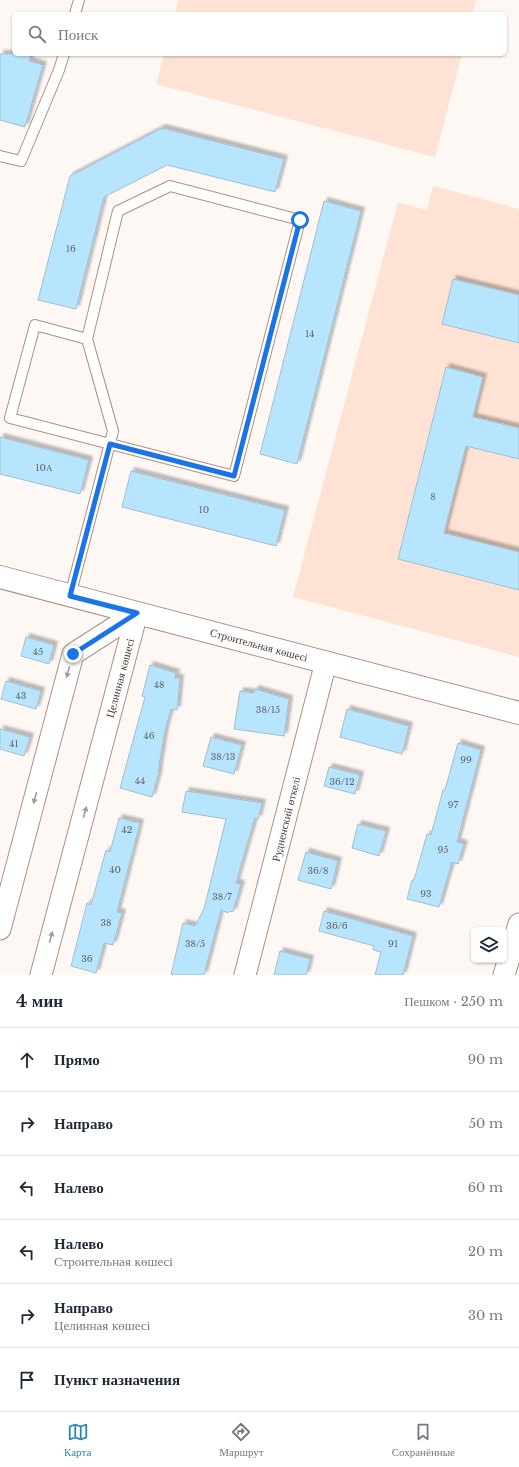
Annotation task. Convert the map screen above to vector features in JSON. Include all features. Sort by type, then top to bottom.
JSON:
[{"type":"street","name":"Строительная көшесі","points":[[0,577],[519,712]]},
{"type":"street","name":"Целинная көшесі","points":[[0,929],[73,654],[137,613]]},
{"type":"street","name":"Целинная көшесі","points":[[41,975],[137,613]]},
{"type":"street","name":"Рудненский өткелі","points":[[245,975],[326,662]]},
{"type":"street","points":[[504,975],[519,924]]},
{"type":"lane","points":[[76,12],[79,0]]},
{"type":"lane","points":[[0,156],[21,161],[63,56]]},
{"type":"lane","points":[[70,596],[110,444],[113,431],[87,339],[118,211],[170,186],[300,220],[234,476],[110,444],[10,418],[35,325],[87,339]]},
{"type":"shaded area","points":[[178,0],[476,0],[473,12],[175,12]]},
{"type":"shaded area","points":[[163,56],[461,56],[435,157],[156,84]]},
{"type":"shaded area","points":[[433,186],[519,209],[519,657],[293,597],[398,202],[427,210]]},
{"type":"building","points":[[0,54],[12,54],[12,56],[30,56],[29,61],[43,65],[25,127],[0,120]]},
{"type":"building","points":[[162,128],[284,159],[275,192],[167,165],[104,197],[76,309],[38,300],[70,176]]},
{"type":"building","points":[[324,201],[361,211],[297,464],[260,454]]},
{"type":"building","points":[[453,279],[519,295],[519,343],[442,324]]},
{"type":"building","points":[[446,367],[483,377],[473,417],[519,428],[519,459],[466,446],[444,533],[519,552],[519,590],[398,559]]},
{"type":"building","points":[[0,437],[89,460],[80,494],[0,474]]},
{"type":"building","points":[[131,471],[285,510],[276,546],[122,507]]},
{"type":"building","points":[[26,637],[54,645],[49,664],[21,656]]},
{"type":"building","points":[[150,665],[176,673],[175,678],[180,678],[177,710],[171,709],[165,730],[159,772],[152,797],[120,788],[145,697],[142,696]]},
{"type":"building","points":[[6,681],[41,691],[36,709],[1,699]]},
{"type":"building","points":[[255,689],[289,699],[284,736],[234,729],[240,691],[254,693]]},
{"type":"building","points":[[347,709],[409,726],[402,754],[340,737]]},
{"type":"building","points":[[0,729],[30,737],[24,756],[0,749]]},
{"type":"building","points":[[211,737],[242,745],[234,774],[203,766]]},
{"type":"building","points":[[458,743],[481,750],[457,842],[464,844],[458,864],[452,862],[439,907],[407,899],[427,834],[431,835]]},
{"type":"building","points":[[329,767],[360,775],[355,794],[324,786]]},
{"type":"building","points":[[186,791],[262,803],[258,819],[255,818],[236,883],[241,884],[233,912],[229,911],[228,913],[221,910],[204,975],[171,975],[183,923],[195,926],[204,909],[226,819],[182,812]]},
{"type":"building","points":[[119,818],[140,823],[117,912],[122,913],[113,945],[104,943],[96,973],[71,966],[87,903],[91,905],[106,850],[110,852]]},
{"type":"building","points":[[358,824],[386,831],[379,856],[352,848]]},
{"type":"building","points":[[306,852],[338,861],[331,889],[298,880]]},
{"type":"building","points":[[324,911],[413,936],[403,975],[375,975],[381,952],[373,950],[374,946],[319,931]]},
{"type":"building","points":[[280,951],[310,959],[306,975],[274,975]]},
{"type":"route","points":[[73,654],[137,613],[70,596],[110,444],[234,476],[300,220]]}]
